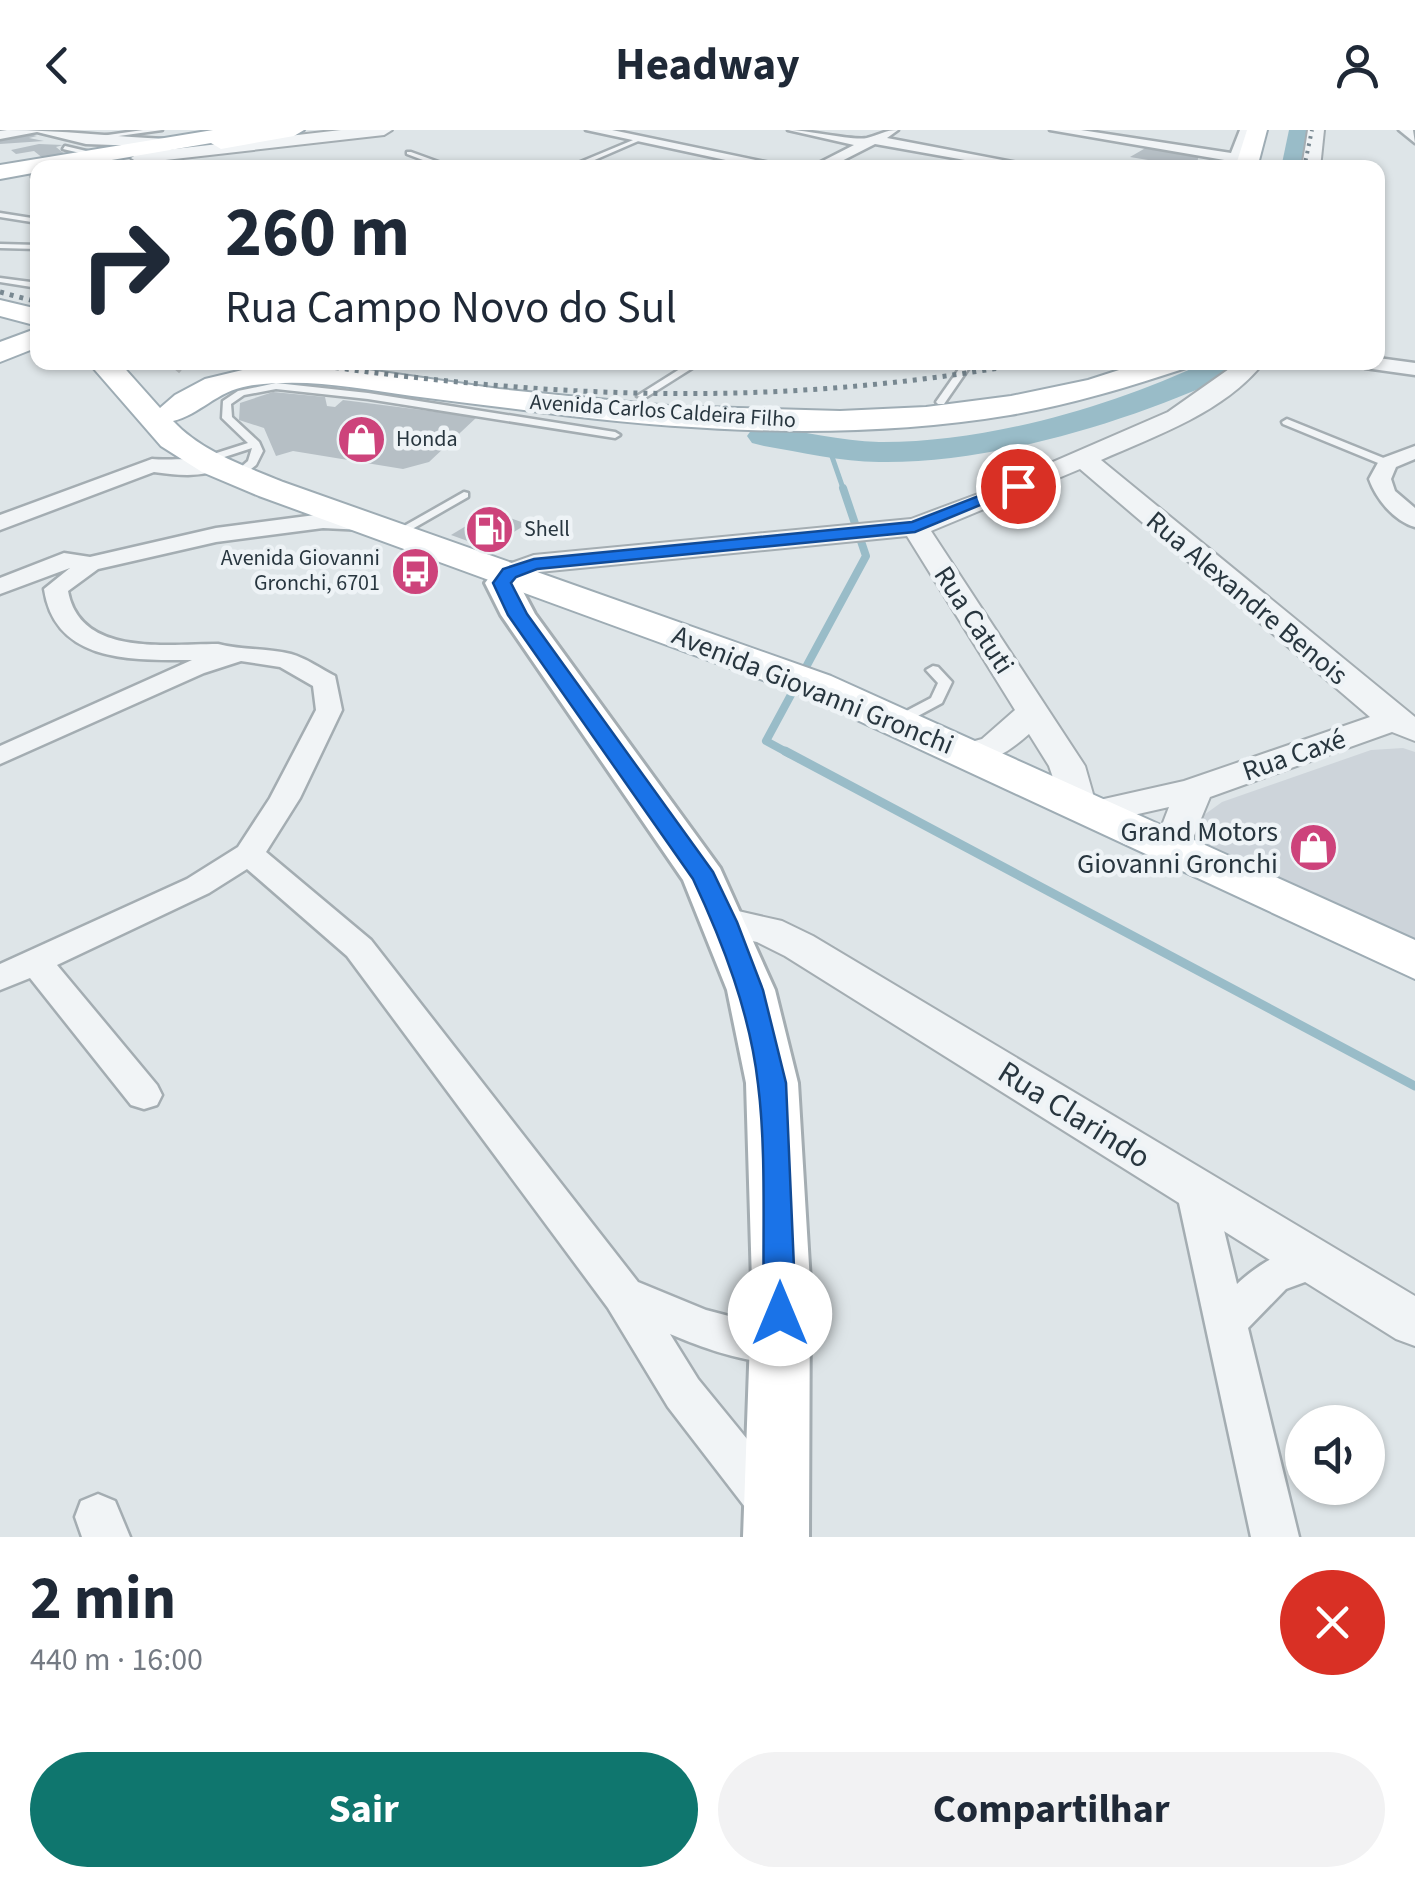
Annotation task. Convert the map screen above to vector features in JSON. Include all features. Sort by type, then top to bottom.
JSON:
[{"type":"main road","points":[[87,154],[163,137],[250,130]]},
{"type":"main road","points":[[87,154],[139,158],[294,130]]},
{"type":"main road","points":[[1241,159],[1257,130]]},
{"type":"main road","points":[[1270,160],[1276,130]]},
{"type":"main road","points":[[0,181],[26,170]]},
{"type":"main road","points":[[0,308],[30,316]]},
{"type":"main road","points":[[0,354],[30,347]]},
{"type":"main road","name":"Avenida Giovanni Gronchi","points":[[112,370],[182,428],[271,489],[816,684],[1415,961]]},
{"type":"main road","name":"Avenida Giovanni Gronchi","points":[[141,370],[182,428]]},
{"type":"main road","points":[[182,428],[223,370]]},
{"type":"main road","name":"Avenida Carlos Caldeira Filho","points":[[301,370],[332,377],[624,411],[731,420],[826,421],[1005,406],[1089,391],[1152,370]]},
{"type":"main road","name":"Avenida Carlos Caldeira Filho","points":[[432,370],[729,405],[831,410],[1020,392],[1114,370]]},
{"type":"main road","points":[[182,428],[192,395],[232,380],[290,374],[332,377]]},
{"type":"main road","points":[[510,573],[502,583],[518,615],[704,878],[750,990],[772,1083],[781,1282],[777,1525]]},
{"type":"street","points":[[0,135],[32,130]]},
{"type":"street","points":[[42,130],[87,154]]},
{"type":"street","points":[[139,158],[384,130]]},
{"type":"street","points":[[592,130],[743,160]]},
{"type":"street","points":[[798,130],[986,160]]},
{"type":"street","points":[[833,160],[894,130]]},
{"type":"street","points":[[1241,159],[1246,130]]},
{"type":"street","points":[[1312,160],[1316,130]]},
{"type":"street","points":[[1405,130],[1415,139]]},
{"type":"street","points":[[1066,131],[1157,138],[1241,159]]},
{"type":"street","points":[[1157,138],[1201,160],[1241,159]]},
{"type":"street","points":[[1385,365],[1415,369]]},
{"type":"street","points":[[510,573],[534,564],[915,527],[1084,459],[1177,416],[1245,370]]},
{"type":"street","points":[[0,523],[182,428]]},
{"type":"street","points":[[1415,452],[1387,462],[1380,478],[1385,494],[1415,520]]},
{"type":"street","name":"Rua Alexandre Benois","points":[[1084,459],[1404,726]]},
{"type":"street","points":[[216,535],[266,510],[271,489]]},
{"type":"street","points":[[0,586],[64,560],[90,564],[216,535],[323,521],[380,528]]},
{"type":"street","name":"Rua Catuti","points":[[915,527],[1067,766],[1088,807]]},
{"type":"street","points":[[0,978],[198,886],[249,854],[285,798],[329,710],[326,682],[288,661],[240,653],[119,650],[66,626],[55,604],[56,590],[90,564]]},
{"type":"street","points":[[0,756],[196,667],[240,653]]},
{"type":"street","points":[[970,753],[994,746],[1032,713]]},
{"type":"street","name":"Rua Caxé","points":[[1088,807],[1194,790],[1404,726]]},
{"type":"street","points":[[1173,846],[1194,790]]},
{"type":"street","points":[[249,854],[358,948],[623,1294],[683,1392],[777,1525]]},
{"type":"street","name":"Rua Clarindo","points":[[725,922],[768,931],[799,946],[1415,1324]]},
{"type":"street","points":[[36,962],[144,1096]]},
{"type":"street","points":[[1194,1189],[1276,1537]]},
{"type":"street","points":[[1224,1323],[1272,1276],[1313,1262]]},
{"type":"street","points":[[623,1294],[702,1328],[779,1346]]},
{"type":"lane","points":[[589,160],[640,139]]},
{"type":"lane","points":[[66,148],[87,154]]},
{"type":"lane","points":[[409,153],[429,160]]},
{"type":"lane","points":[[0,215],[30,220]]},
{"type":"lane","points":[[0,246],[30,247]]},
{"type":"lane","points":[[0,280],[30,285]]},
{"type":"lane","points":[[642,396],[685,370]]},
{"type":"lane","points":[[942,402],[964,370]]},
{"type":"lane","points":[[182,428],[252,462],[258,451],[255,444],[228,418],[226,403],[241,393],[276,386],[368,396],[615,435]]},
{"type":"lane","points":[[1288,422],[1387,462]]},
{"type":"lane","points":[[182,428],[255,444]]},
{"type":"lane","points":[[380,528],[464,494]]},
{"type":"lane","points":[[898,721],[937,700],[945,682],[933,670]]},
{"type":"shaded area","name":"Grand Motors Giovanni Gronchi","points":[[1403,748],[1415,752],[1415,945],[1203,843],[1198,827],[1204,815],[1222,802],[1371,750]]},
{"type":"building","points":[[37,136],[29,138],[44,141],[0,144],[0,137]]},
{"type":"building","points":[[39,144],[63,145],[56,147],[67,156],[44,159],[34,151],[16,154],[11,150]]},
{"type":"building","points":[[1149,146],[1199,154],[1198,160],[1130,157]]},
{"type":"building","name":"Honda","points":[[273,392],[325,397],[327,406],[335,407],[343,400],[477,417],[429,462],[403,469],[293,451],[276,456],[264,428],[239,420],[240,403]]},
{"type":"building","name":"Shell","points":[[491,511],[527,524],[487,548],[451,535]]},
{"type":"waterway","points":[[1294,160],[1300,130]]},
{"type":"waterway","points":[[764,436],[876,452],[939,449],[1002,439],[1163,395],[1215,370]]},
{"type":"waterway","points":[[829,448],[844,491]]},
{"type":"waterway","points":[[790,754],[766,741],[866,556],[843,488]]},
{"type":"waterway","points":[[785,751],[1415,1086]]},
{"type":"railway","points":[[1306,160],[1312,130]]},
{"type":"railway","points":[[0,292],[30,300]]},
{"type":"railway","points":[[353,370],[574,391],[664,393],[845,387],[982,370]]},
{"type":"place","name":"Honda","points":[[361,439]]},
{"type":"place","name":"Shell","points":[[489,529]]},
{"type":"place","name":"Avenida Giovanni Gronchi, 6701","points":[[415,571]]},
{"type":"place","name":"Grand Motors Giovanni Gronchi","points":[[1313,848]]},
{"type":"route","points":[[780,1314],[772,1083],[750,990],[725,922],[704,878],[672,829],[518,615],[502,583],[510,573],[534,564],[915,527],[1018,486]]}]
